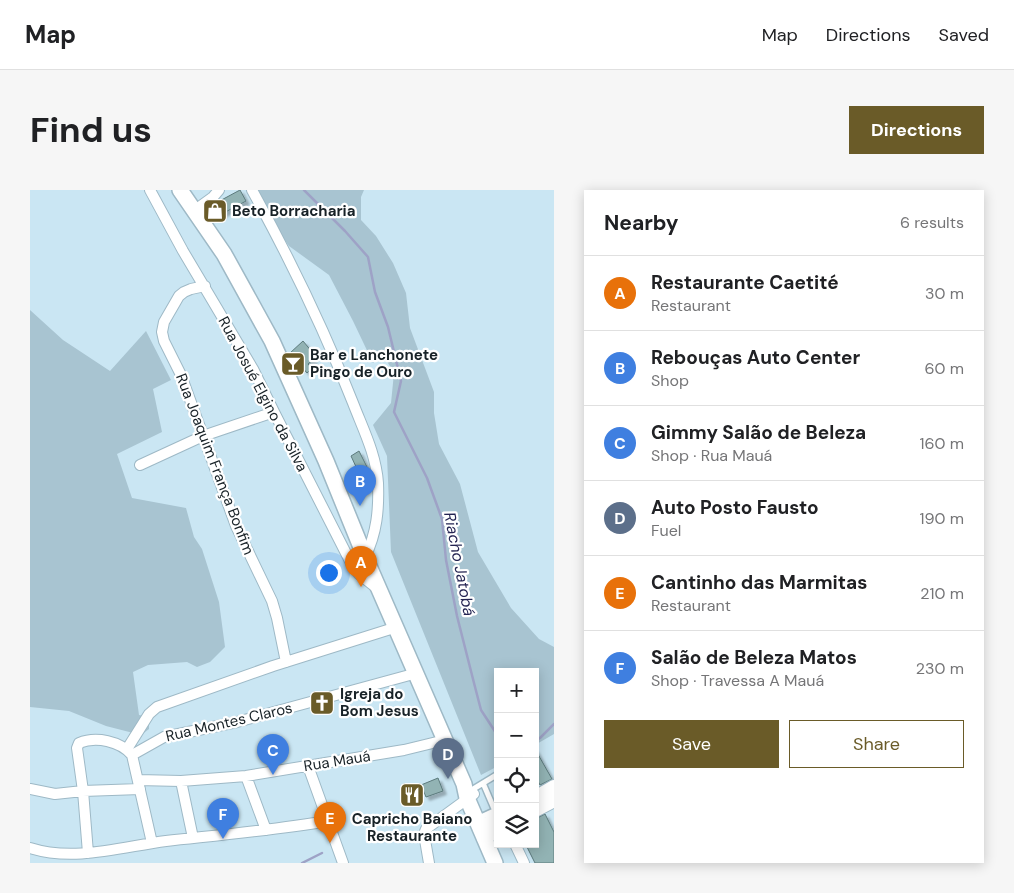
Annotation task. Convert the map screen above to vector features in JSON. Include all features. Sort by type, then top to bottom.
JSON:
[{"type":"main road","points":[[180,190],[224,254],[272,341],[326,461],[365,557],[382,592],[445,740],[490,823],[503,863]]},
{"type":"main road","points":[[490,823],[495,863]]},
{"type":"street","name":"Rua Josué Elgino da Silva","points":[[150,190],[253,369],[352,564],[364,578],[382,592]]},
{"type":"street","points":[[195,210],[213,197],[219,190]]},
{"type":"street","points":[[252,190],[312,304],[371,446],[378,483],[376,525],[373,540],[365,557]]},
{"type":"street","name":"Rua Joaquim França Bonfim","points":[[205,286],[191,289],[179,296],[164,322],[162,332],[181,375],[236,526],[272,601],[286,662]]},
{"type":"street","points":[[140,465],[203,436],[274,412]]},
{"type":"street","points":[[129,752],[149,714],[157,707],[286,662],[396,627]]},
{"type":"street","name":"Rua Montes Claros","points":[[129,752],[164,737],[237,722],[417,673]]},
{"type":"street","points":[[88,853],[83,791],[77,752],[79,743],[86,740],[112,742],[129,752],[139,785],[152,843]]},
{"type":"street","name":"Rua Mauá","points":[[30,790],[55,794],[246,776],[404,750],[445,740]]},
{"type":"street","points":[[308,766],[343,863]]},
{"type":"street","points":[[246,776],[266,830]]},
{"type":"street","points":[[181,781],[193,838]]},
{"type":"street","points":[[539,796],[554,788]]},
{"type":"street","points":[[429,863],[424,834],[426,828],[472,790]]},
{"type":"street","points":[[539,808],[554,800]]},
{"type":"street","points":[[30,848],[50,853],[88,853],[328,821]]},
{"type":"street","points":[[517,848],[524,863]]},
{"type":"lane","points":[[472,790],[494,776]]},
{"type":"shaded area","points":[[249,190],[364,190],[361,197],[361,220],[376,236],[393,263],[406,293],[410,328],[434,392],[434,413],[439,444],[460,484],[478,552],[511,608],[539,639],[554,647],[554,734],[539,743],[539,668],[494,668],[494,768],[481,775],[391,552],[387,456],[373,425],[391,403],[394,373],[382,353],[373,363],[329,275],[289,246]]},
{"type":"shaded area","points":[[30,310],[63,340],[110,371],[146,331],[171,380],[153,389],[162,432],[117,454],[132,498],[186,508],[194,537],[202,549],[219,602],[225,647],[210,662],[197,667],[187,662],[148,665],[133,672],[139,715],[149,717],[149,729],[141,735],[106,726],[69,711],[30,707]]},
{"type":"building","points":[[240,190],[246,201],[220,215],[214,204]]},
{"type":"building","points":[[303,341],[313,353],[311,355],[314,359],[308,364],[312,368],[307,373],[290,353]]},
{"type":"building","points":[[359,451],[370,473],[371,482],[364,484],[351,456]]},
{"type":"building","points":[[539,756],[552,779],[540,785],[539,783]]},
{"type":"building","points":[[438,778],[443,791],[426,797],[421,785]]},
{"type":"building","points":[[545,814],[554,832],[554,863],[535,863],[528,848],[539,848],[539,817]]},
{"type":"waterway","name":"Riacho Jatobá","points":[[304,190],[368,257],[375,292],[388,327],[401,381],[394,412],[427,478],[442,519],[446,560],[457,616],[481,710],[494,730]]},
{"type":"waterway","name":"Riacho Jatobá","points":[[539,739],[554,724]]},
{"type":"waterway","points":[[302,863],[322,853]]},
{"type":"place","name":"Beto Borracharia","points":[[215,211]]},
{"type":"place","name":"Bar e Lanchonete Pingo de Ouro","points":[[293,364]]},
{"type":"place","name":"Rebouças Auto Center","points":[[360,506]]},
{"type":"place","name":"Restaurante Caetité","points":[[361,587]]},
{"type":"place","name":"Igreja do Bom Jesus","points":[[322,703]]},
{"type":"place","name":"Gimmy Salão de Beleza","points":[[273,775]]},
{"type":"place","name":"Auto Posto Fausto","points":[[448,779]]},
{"type":"place","name":"Capricho Baiano Restaurante","points":[[412,795]]},
{"type":"place","name":"Salão de Beleza Matos","points":[[223,839]]},
{"type":"place","name":"Cantinho das Marmitas","points":[[330,843]]}]
